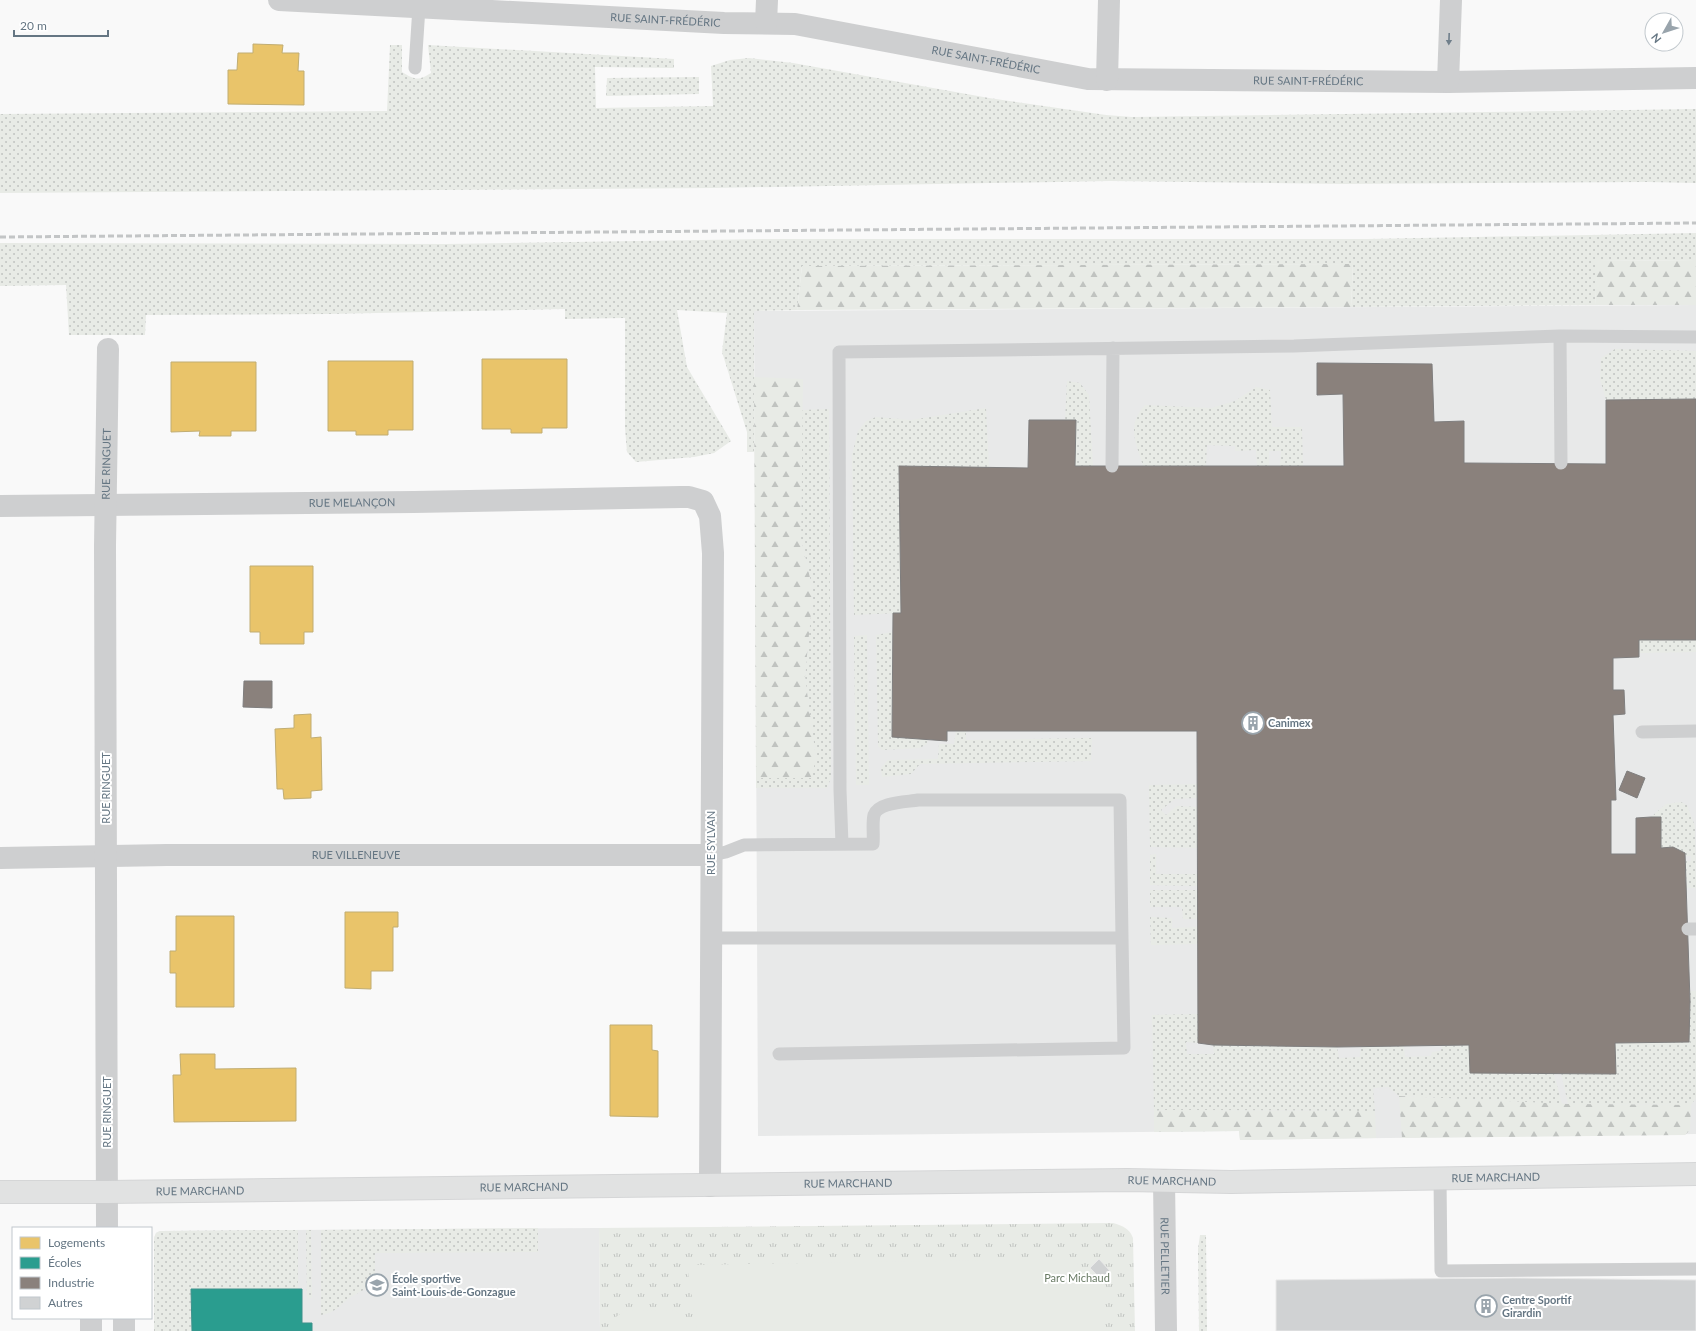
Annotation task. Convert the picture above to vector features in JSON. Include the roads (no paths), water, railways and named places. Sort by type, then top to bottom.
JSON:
[{"type":"street","name":"RUE SAINT-FRÉDÉRIC","points":[[279,0],[419,4],[724,23],[795,24],[1076,78],[1107,80],[1448,82],[1696,78]]},
{"type":"street","points":[[766,23],[767,0]]},
{"type":"street","points":[[1107,80],[1109,0]]},
{"type":"street","points":[[1448,82],[1450,0]]},
{"type":"street","name":"RUE RINGUET","points":[[107,1227],[105,505],[108,348]]},
{"type":"street","name":"RUE MELANÇON","points":[[0,506],[414,502],[681,497],[688,497],[703,501]]},
{"type":"street","name":"RUE SYLVAN","points":[[703,501],[710,516],[713,553],[710,1186]]},
{"type":"street","name":"RUE VILLENEUVE","points":[[0,858],[167,855],[712,855]]},
{"type":"street","name":"RUE MARCHAND","points":[[0,1192],[710,1186],[1164,1180],[1231,1182],[1696,1174]]},
{"type":"street","name":"RUE PELLETIER","points":[[1164,1180],[1166,1331]]},
{"type":"street","points":[[91,1319],[91,1331]]},
{"type":"street","points":[[124,1319],[124,1331]]},
{"type":"lane","points":[[415,68],[419,4]]},
{"type":"lane","points":[[1560,336],[1561,463]]},
{"type":"lane","points":[[842,844],[840,790],[839,352],[1301,345],[1560,336],[1696,337]]},
{"type":"lane","points":[[1112,466],[1113,348]]},
{"type":"lane","points":[[1642,732],[1696,731]]},
{"type":"lane","points":[[712,855],[726,852],[744,845],[874,844],[874,814],[877,810],[887,804],[918,800],[1120,800],[1124,1048],[779,1054]]},
{"type":"lane","points":[[711,938],[1122,938]]},
{"type":"lane","points":[[1440,1178],[1441,1271],[1696,1269]]},
{"type":"railway","points":[[0,237],[1696,223]]},
{"type":"place","name":"Canimex","points":[[1253,723]]},
{"type":"place","name":"École sportive Saint-Louis-de-Gonzague","points":[[377,1285]]},
{"type":"place","name":"Centre Sportif Girardin","points":[[1486,1306]]},
{"type":"park label","name":"Parc Michaud","points":[[1077,1278]]}]
